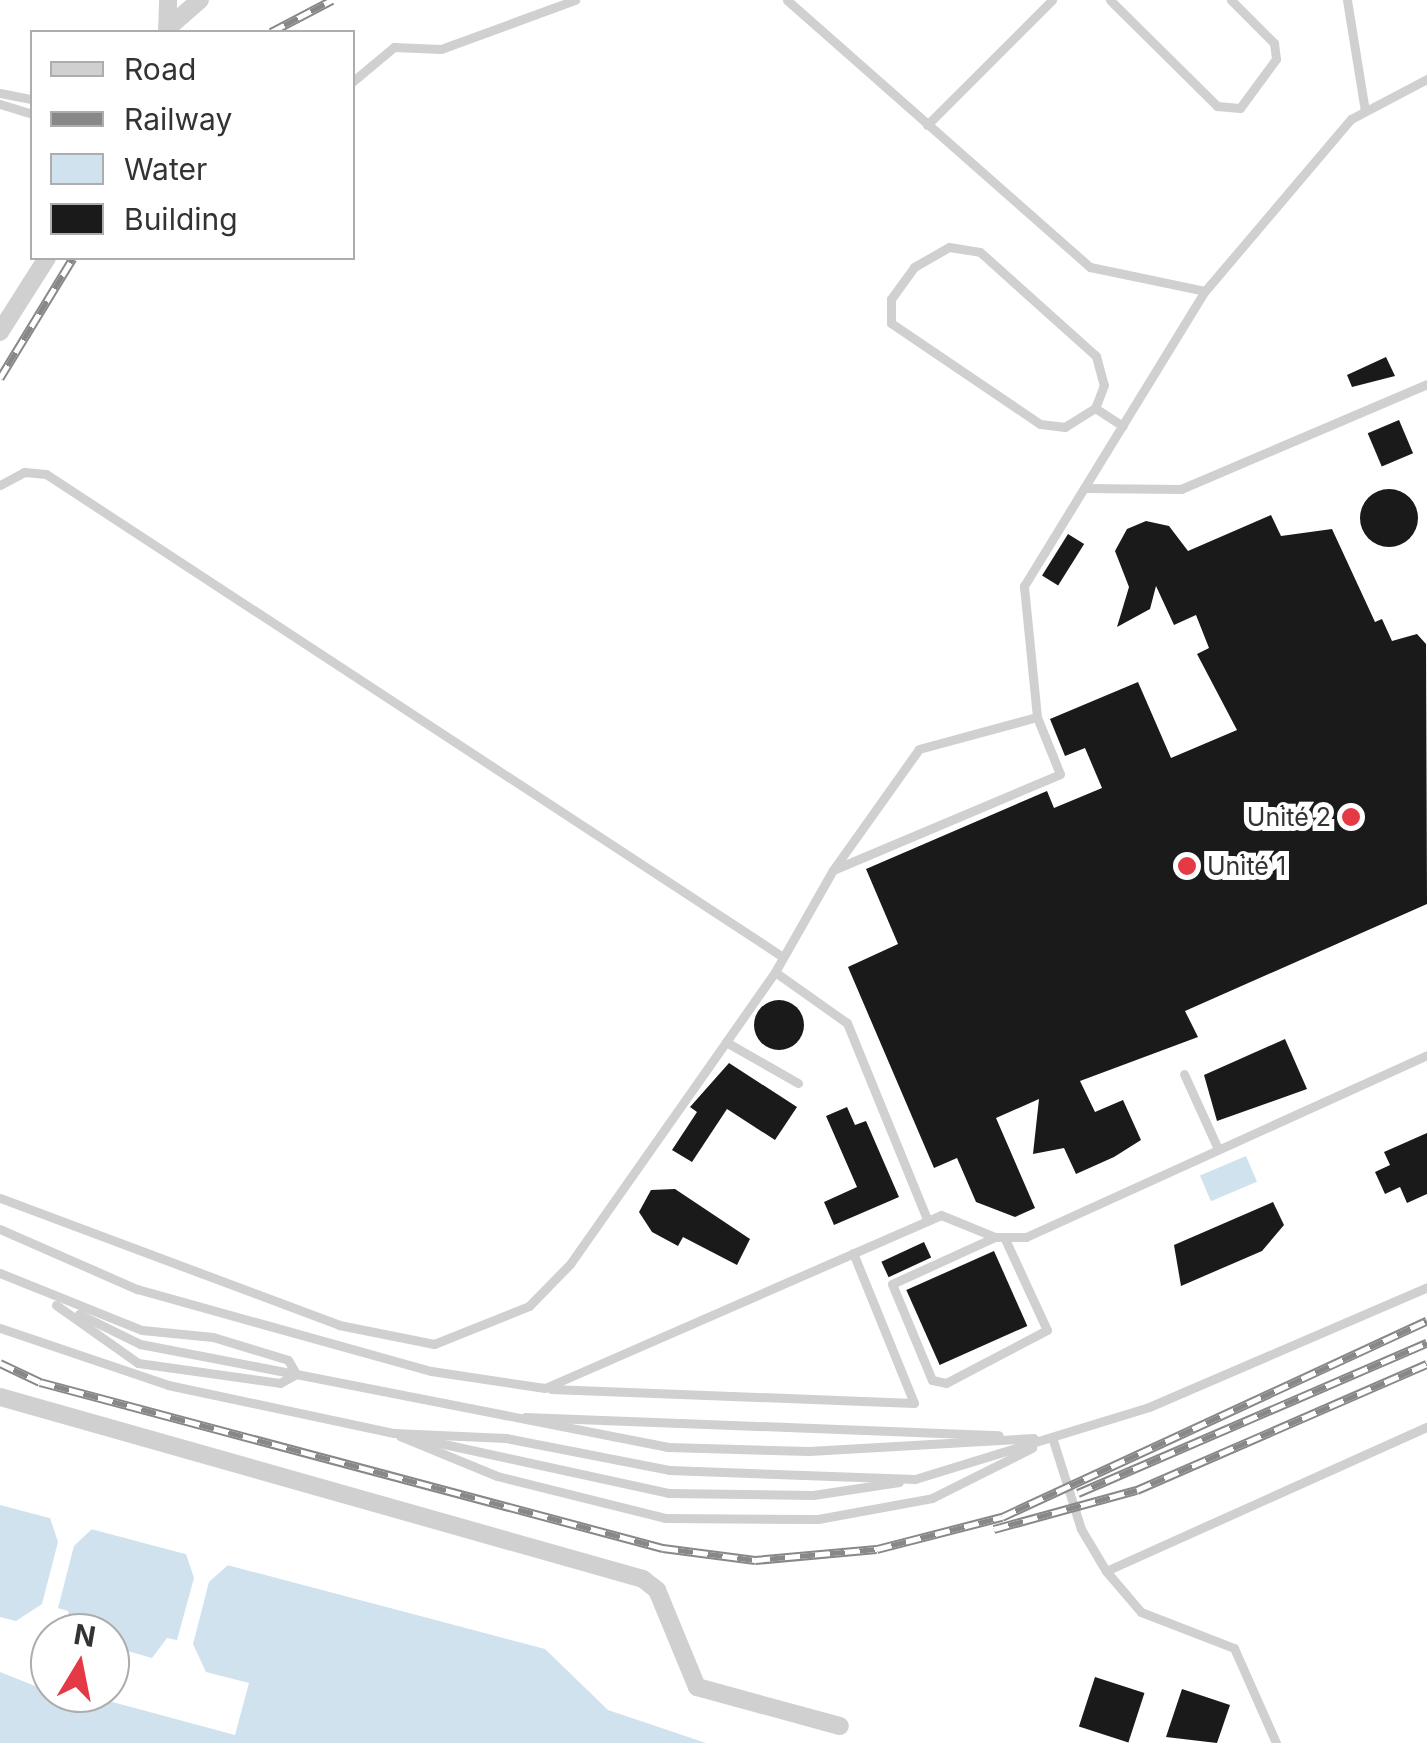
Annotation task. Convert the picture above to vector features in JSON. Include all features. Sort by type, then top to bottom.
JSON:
[{"type":"street","points":[[168,0],[168,30]]},
{"type":"street","points":[[168,30],[200,3]]},
{"type":"street","points":[[0,332],[46,260]]},
{"type":"street","points":[[0,1398],[643,1579],[657,1590],[697,1687],[840,1726]]},
{"type":"lane","points":[[355,80],[394,47],[442,49],[575,0]]},
{"type":"lane","points":[[788,0],[1090,266],[1206,291]]},
{"type":"lane","points":[[927,125],[1052,0]]},
{"type":"lane","points":[[1110,0],[1217,106],[1240,108],[1276,59],[1274,43],[1231,0]]},
{"type":"lane","points":[[1347,0],[1365,111]]},
{"type":"lane","points":[[833,870],[1060,774],[1037,717],[1024,586],[1206,291],[1365,111],[1427,79]]},
{"type":"lane","points":[[0,93],[30,99]]},
{"type":"lane","points":[[0,104],[30,113]]},
{"type":"lane","points":[[949,247],[980,252],[1096,356],[1104,385],[1095,408],[1065,427],[1040,424],[890,323],[890,300],[914,266],[949,247]]},
{"type":"lane","points":[[1084,488],[1181,488],[1427,384]]},
{"type":"lane","points":[[1095,408],[1122,426]]},
{"type":"lane","points":[[0,485],[24,472],[46,474],[783,958]]},
{"type":"lane","points":[[0,1198],[339,1326],[434,1344],[528,1306],[570,1264],[726,1042],[775,972],[833,870],[919,749],[1037,717]]},
{"type":"lane","points":[[775,972],[847,1023],[927,1219]]},
{"type":"lane","points":[[726,1042],[798,1083]]},
{"type":"lane","points":[[545,1388],[927,1219],[968,1221],[1000,1238],[1047,1330],[946,1383],[932,1380],[892,1284],[1000,1238],[1218,1149],[1427,1054]]},
{"type":"lane","points":[[1184,1074],[1218,1149]]},
{"type":"lane","points":[[0,1228],[137,1290],[431,1371],[545,1388],[914,1403],[853,1253]]},
{"type":"lane","points":[[0,1272],[140,1344],[666,1447],[809,1451],[1052,1437]]},
{"type":"lane","points":[[0,1328],[168,1385],[668,1494],[812,1496],[915,1479],[1149,1408],[1427,1288]]},
{"type":"lane","points":[[45,1297],[142,1330],[213,1337],[288,1360],[296,1374]]},
{"type":"lane","points":[[45,1297],[138,1363],[280,1383],[296,1374]]},
{"type":"lane","points":[[487,1415],[1052,1437]]},
{"type":"lane","points":[[1106,1571],[1427,1427]]},
{"type":"lane","points":[[394,1433],[497,1476],[666,1518],[799,1519],[932,1498],[1052,1437]]},
{"type":"lane","points":[[394,1433],[506,1438],[669,1470],[915,1479]]},
{"type":"lane","points":[[1052,1437],[1081,1528],[1106,1571],[1141,1612],[1234,1648],[1276,1743]]},
{"type":"water","points":[[1246,1156],[1257,1182],[1211,1201],[1200,1176]]},
{"type":"water","points":[[0,1505],[545,1649],[608,1710],[706,1743],[0,1743]]},
{"type":"pier","points":[[50,1518],[92,1529],[74,1546],[58,1608],[68,1613],[30,1613],[30,1684],[0,1672],[0,1617],[16,1621],[42,1604],[58,1542]]},
{"type":"pier","points":[[186,1554],[228,1565],[209,1582],[193,1644],[206,1672],[249,1683],[235,1735],[130,1707],[130,1652],[152,1658],[167,1638],[177,1640],[194,1578]]},
{"type":"building","points":[[1386,357],[1395,376],[1352,387],[1347,375]]},
{"type":"building","points":[[1399,420],[1413,453],[1382,466],[1368,433]]},
{"type":"building","points":[[1389,489],[1409,498],[1418,518],[1409,538],[1389,547],[1369,538],[1360,518],[1369,498]]},
{"type":"building","points":[[1271,515],[1281,536],[1332,529],[1375,622],[1382,619],[1392,641],[1417,634],[1426,644],[1427,904],[1185,1011],[1198,1037],[1080,1081],[1095,1112],[1123,1100],[1141,1140],[1114,1157],[1076,1174],[1064,1148],[1033,1154],[1039,1099],[996,1118],[1035,1208],[1015,1217],[976,1202],[957,1158],[934,1168],[848,967],[898,944],[866,869],[1047,791],[1054,808],[1102,788],[1085,748],[1065,756],[1050,719],[1138,682],[1171,758],[1237,730],[1197,654],[1209,648],[1196,615],[1174,625],[1156,586],[1150,609],[1117,627],[1129,587],[1115,551],[1127,529],[1146,521],[1169,526],[1188,551]]},
{"type":"building","points":[[1068,534],[1084,544],[1058,586],[1042,576]]},
{"type":"building","points":[[779,1000],[797,1007],[804,1025],[797,1043],[779,1050],[761,1043],[754,1025],[761,1007]]},
{"type":"building","points":[[1285,1039],[1307,1089],[1217,1121],[1204,1075]]},
{"type":"building","points":[[729,1063],[797,1107],[775,1140],[727,1109],[692,1162],[672,1150],[697,1112],[690,1107]]},
{"type":"building","points":[[847,1107],[855,1125],[866,1121],[899,1197],[834,1225],[824,1202],[857,1187],[826,1116]]},
{"type":"building","points":[[1427,1133],[1427,1194],[1407,1203],[1400,1187],[1385,1194],[1375,1172],[1390,1165],[1384,1152]]},
{"type":"building","points":[[675,1189],[750,1239],[737,1265],[683,1237],[678,1246],[652,1232],[639,1212],[651,1190]]},
{"type":"building","points":[[1273,1202],[1284,1225],[1262,1251],[1181,1286],[1174,1245]]},
{"type":"building","points":[[924,1242],[931,1257],[889,1277],[881,1262]]},
{"type":"building","points":[[994,1251],[1027,1326],[940,1365],[906,1290]]},
{"type":"building","points":[[1095,1677],[1144,1693],[1128,1743],[1079,1726]]},
{"type":"building","points":[[1182,1689],[1230,1705],[1217,1743],[1166,1737]]},
{"type":"railway","points":[[275,30],[332,0]]},
{"type":"railway","points":[[0,378],[72,260]]},
{"type":"railway","points":[[0,1363],[40,1382],[663,1548],[755,1560],[877,1549],[1002,1517],[1427,1321]]},
{"type":"railway","points":[[1078,1493],[1427,1343]]},
{"type":"railway","points":[[994,1529],[1137,1490],[1427,1364]]},
{"type":"place","name":"Unité 2","points":[[1351,817]]},
{"type":"place","name":"Unité 1","points":[[1187,866]]}]
